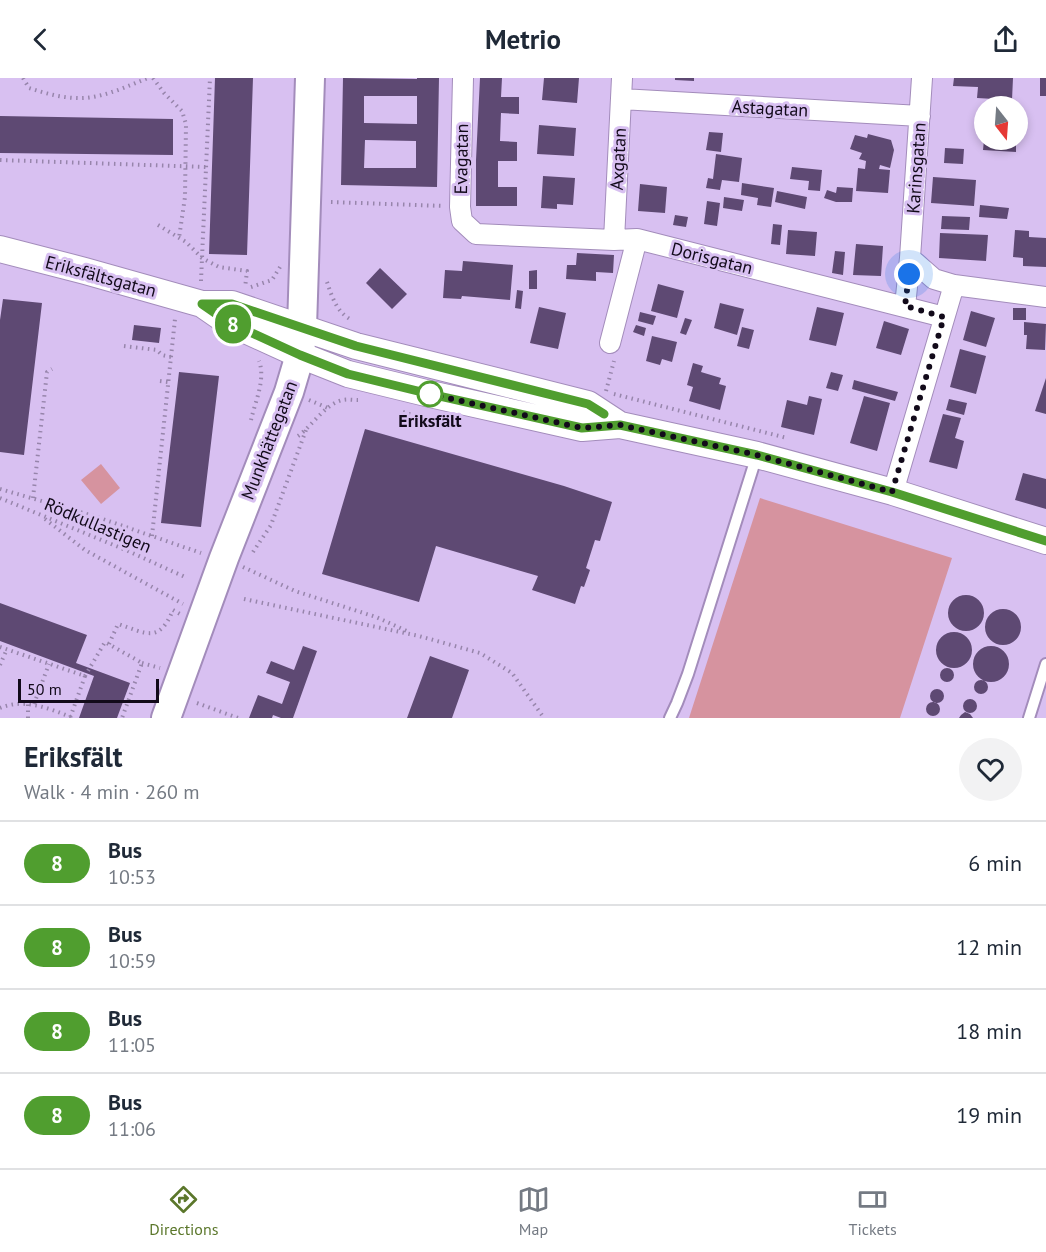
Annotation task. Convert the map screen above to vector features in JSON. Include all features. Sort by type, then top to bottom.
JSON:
[{"type":"main road","name":"Munkhättegatan","points":[[166,718],[219,561],[289,392],[300,355],[310,78]]},
{"type":"street","name":"Evagatan","points":[[463,78],[460,207],[462,221],[476,234]]},
{"type":"street","name":"Axgatan","points":[[614,240],[622,78]]},
{"type":"street","name":"Karinsgatan","points":[[905,306],[922,78]]},
{"type":"street","name":"Astagatan","points":[[621,99],[920,116]]},
{"type":"street","name":"Dorisgatan","points":[[476,234],[637,239],[944,317]]},
{"type":"street","points":[[610,343],[637,239]]},
{"type":"street","name":"Eriksfältsgatan","points":[[0,249],[196,303],[232,304],[356,346],[588,404],[620,425]]},
{"type":"street","points":[[910,258],[934,279],[954,285],[1046,297]]},
{"type":"street","points":[[892,492],[954,285]]},
{"type":"street","name":"Eriksfältsgatan","points":[[196,303],[228,322],[348,374],[582,428],[620,425],[757,455],[892,492],[1046,541]]},
{"type":"lane","points":[[670,718],[688,674],[757,455]]},
{"type":"lane","points":[[1029,718],[1046,664]]},
{"type":"path","points":[[24,78],[30,88],[51,95],[85,98],[113,91],[148,78]]},
{"type":"path","points":[[153,78],[182,111],[186,124],[185,196],[179,238]]},
{"type":"path","points":[[152,536],[175,320],[196,303],[202,258],[210,78]]},
{"type":"path","points":[[0,160],[206,167]]},
{"type":"path","points":[[329,194],[330,202],[460,207]]},
{"type":"path","points":[[158,225],[186,242],[202,258],[219,267],[247,271],[245,289]]},
{"type":"path","points":[[234,289],[245,289],[272,280],[281,264]]},
{"type":"path","points":[[327,282],[337,307],[346,317],[362,324],[356,346]]},
{"type":"path","points":[[606,392],[615,355],[610,343]]},
{"type":"path","points":[[124,346],[157,350],[162,355],[171,357]]},
{"type":"path","points":[[250,423],[261,381],[261,363],[255,356]]},
{"type":"path","points":[[33,498],[47,372],[52,369]]},
{"type":"path","points":[[343,400],[348,374]]},
{"type":"path","points":[[160,381],[168,382]]},
{"type":"path","points":[[219,561],[249,558],[271,525],[306,430],[328,408],[343,400],[368,402]]},
{"type":"path","points":[[402,411],[419,417],[443,421]]},
{"type":"path","points":[[0,489],[97,517],[152,536],[295,591],[376,617],[419,636]]},
{"type":"path","name":"Rödkullastigen","points":[[0,498],[185,577]]},
{"type":"path","points":[[40,514],[85,550],[183,604],[176,625]]},
{"type":"path","points":[[244,599],[419,636],[480,653],[512,673],[544,718]]},
{"type":"path","points":[[109,644],[118,624],[149,634],[161,630],[168,623],[173,610],[180,614]]},
{"type":"path","points":[[0,708],[9,704],[34,704],[70,717],[85,676],[105,642],[142,663],[160,668],[158,676]]},
{"type":"path","points":[[0,646],[85,676]]},
{"type":"path","points":[[0,665],[7,649]]},
{"type":"path","points":[[122,718],[142,663]]},
{"type":"path","points":[[34,704],[49,664]]},
{"type":"path","points":[[195,711],[201,693]]},
{"type":"path","points":[[197,703],[238,718]]},
{"type":"path","points":[[28,704],[28,718]]},
{"type":"shaded area","points":[[101,464],[120,488],[101,504],[81,480]]},
{"type":"shaded area","points":[[760,498],[952,558],[900,718],[689,718]]},
{"type":"building","points":[[215,78],[253,78],[247,255],[209,254]]},
{"type":"building","points":[[343,78],[439,78],[437,187],[341,185]],"holes":[[[364,96],[417,96],[417,124],[364,123]],[[365,140],[416,141],[416,168],[364,168]]]},
{"type":"building","points":[[480,78],[502,78],[501,97],[519,97],[519,114],[501,113],[500,141],[517,142],[517,161],[498,161],[498,187],[517,187],[517,206],[476,206]]},
{"type":"building","points":[[544,78],[579,78],[577,103],[542,100]]},
{"type":"building","points":[[675,78],[694,78],[694,81],[675,80]]},
{"type":"building","points":[[954,78],[1013,78],[1012,96],[977,96],[978,87],[953,86]]},
{"type":"building","points":[[1040,78],[1046,78],[1046,96],[1040,96]]},
{"type":"building","points":[[0,116],[173,119],[173,155],[0,153]]},
{"type":"building","points":[[539,125],[576,128],[574,156],[537,154]]},
{"type":"building","points":[[709,132],[723,133],[721,152],[706,150]]},
{"type":"building","points":[[868,134],[891,140],[894,150],[890,168],[880,165],[879,169],[890,170],[888,193],[856,191],[858,168],[865,169],[866,161],[859,159],[862,153],[850,149],[855,135],[867,138]]},
{"type":"building","points":[[945,148],[964,149],[963,164],[944,163]]},
{"type":"building","points":[[983,150],[1016,150],[1016,152]]},
{"type":"building","points":[[716,154],[742,158],[739,182],[722,180],[720,190],[706,188],[708,178],[713,179]]},
{"type":"building","points":[[792,167],[822,170],[820,191],[808,190],[809,181],[790,179]]},
{"type":"building","points":[[543,176],[575,178],[573,205],[557,204],[557,209],[541,208]]},
{"type":"building","points":[[933,177],[976,180],[974,206],[931,203]]},
{"type":"building","points":[[742,183],[774,188],[771,207],[757,205],[758,198],[741,195]]},
{"type":"building","points":[[640,184],[667,187],[665,213],[638,211]]},
{"type":"building","points":[[837,187],[853,188],[852,202],[836,202],[824,198],[827,190],[836,193]]},
{"type":"building","points":[[777,191],[807,197],[805,209],[775,202]]},
{"type":"building","points":[[724,197],[744,200],[742,211],[723,208]]},
{"type":"building","points":[[707,201],[720,203],[717,226],[704,224]]},
{"type":"building","points":[[980,205],[1009,208],[1007,219],[979,217]]},
{"type":"building","points":[[675,215],[688,217],[686,227],[673,225]]},
{"type":"building","points":[[942,216],[970,217],[969,230],[941,229]]},
{"type":"building","points":[[773,224],[782,225],[780,245],[771,244]]},
{"type":"building","points":[[788,230],[817,232],[815,256],[786,254]]},
{"type":"building","points":[[1015,230],[1029,231],[1029,237],[1046,238],[1046,267],[1023,266],[1023,258],[1013,257]]},
{"type":"building","points":[[940,233],[988,235],[986,261],[939,258]]},
{"type":"building","points":[[856,244],[883,246],[881,276],[853,275]]},
{"type":"building","points":[[835,251],[845,252],[843,275],[832,273]]},
{"type":"building","points":[[577,253],[614,255],[613,273],[596,272],[596,281],[566,279],[567,265],[576,265]]},
{"type":"building","points":[[463,261],[513,265],[510,300],[462,296],[461,299],[443,298],[445,270],[462,271]]},
{"type":"building","points":[[380,268],[407,294],[392,309],[366,283]]},
{"type":"building","points":[[537,270],[537,289],[529,289],[529,271]]},
{"type":"building","points":[[658,284],[684,291],[677,318],[651,311]]},
{"type":"building","points":[[517,290],[523,291],[521,309],[515,308]]},
{"type":"building","points":[[3,299],[42,303],[24,455],[0,452],[0,320]]},
{"type":"building","points":[[720,303],[744,309],[737,335],[714,328]]},
{"type":"building","points":[[539,307],[566,313],[558,349],[530,343]]},
{"type":"building","points":[[817,307],[844,313],[836,346],[809,340]]},
{"type":"building","points":[[1013,308],[1026,308],[1026,320],[1013,320]]},
{"type":"building","points":[[971,311],[995,318],[986,347],[963,340]]},
{"type":"building","points":[[640,312],[656,316],[653,325],[638,321]]},
{"type":"building","points":[[685,318],[692,320],[686,335],[680,333]]},
{"type":"building","points":[[884,321],[909,329],[901,355],[876,348]]},
{"type":"building","points":[[1024,322],[1046,324],[1045,350],[1026,349],[1027,335],[1024,335]]},
{"type":"building","points":[[134,325],[161,328],[159,343],[132,340]]},
{"type":"building","points":[[636,325],[646,328],[644,336],[633,332]]},
{"type":"building","points":[[742,327],[754,330],[749,349],[737,346]]},
{"type":"building","points":[[652,336],[677,342],[672,362],[662,359],[660,365],[646,361]]},
{"type":"building","points":[[960,349],[986,356],[976,394],[950,387]]},
{"type":"building","points":[[693,363],[703,366],[701,372],[721,378],[719,384],[726,386],[720,410],[689,401],[693,387],[687,385]]},
{"type":"building","points":[[179,372],[219,376],[201,527],[161,523]]},
{"type":"building","points":[[831,372],[843,375],[838,391],[826,388]]},
{"type":"building","points":[[1046,378],[1046,414],[1035,411]]},
{"type":"building","points":[[854,380],[898,392],[895,401],[852,389]]},
{"type":"building","points":[[809,396],[822,399],[814,435],[781,427],[787,400],[807,405]]},
{"type":"building","points":[[864,396],[890,403],[877,451],[850,443]]},
{"type":"building","points":[[949,399],[967,403],[964,415],[946,410]]},
{"type":"building","points":[[943,414],[961,418],[955,438],[964,441],[957,469],[929,462]]},
{"type":"building","points":[[365,429],[612,502],[600,541],[595,540],[586,568],[590,570],[575,604],[532,590],[538,576],[436,546],[419,602],[322,574]]},
{"type":"building","points":[[1023,473],[1046,479],[1046,509],[1015,500]]},
{"type":"building","points":[[966,595],[979,600],[984,613],[979,626],[966,631],[953,626],[948,613],[953,600]]},
{"type":"building","points":[[0,603],[87,635],[76,663],[130,683],[117,718],[79,718],[94,676],[0,641]]},
{"type":"building","points":[[1003,609],[1016,614],[1021,627],[1016,640],[1003,645],[990,640],[985,627],[990,614]]},
{"type":"building","points":[[954,632],[967,637],[972,650],[967,663],[954,668],[941,663],[936,650],[941,637]]},
{"type":"building","points":[[303,646],[317,651],[293,718],[273,715],[272,718],[249,718],[258,695],[282,704],[290,682],[266,673],[271,661],[294,670]]},
{"type":"building","points":[[991,646],[1004,651],[1009,664],[1004,677],[991,682],[978,677],[973,664],[978,651]]},
{"type":"building","points":[[430,656],[469,670],[452,718],[407,718]]},
{"type":"building","points":[[947,668],[952,670],[954,675],[952,680],[947,682],[942,680],[940,675],[942,670]]},
{"type":"building","points":[[981,680],[986,682],[988,687],[986,692],[981,694],[976,692],[974,687],[976,682]]},
{"type":"building","points":[[937,689],[942,691],[944,696],[942,701],[937,703],[932,701],[930,696],[932,691]]},
{"type":"building","points":[[970,699],[975,701],[977,706],[975,711],[970,713],[965,711],[963,706],[965,701]]},
{"type":"building","points":[[933,702],[938,704],[940,709],[938,714],[933,716],[928,714],[926,709],[928,704]]},
{"type":"building","points":[[965,712],[970,714],[973,718],[959,718]]},
{"type":"bus line","name":"8","points":[[604,414],[588,404],[356,346],[232,304],[202,304],[228,322],[348,374],[582,428],[620,425],[757,455],[892,492],[1046,541]]},
{"type":"place","name":"Eriksfält","points":[[430,394]]},
{"type":"route","points":[[430,394],[582,428],[620,425],[757,455],[892,492],[944,317],[905,306],[909,274]]}]
